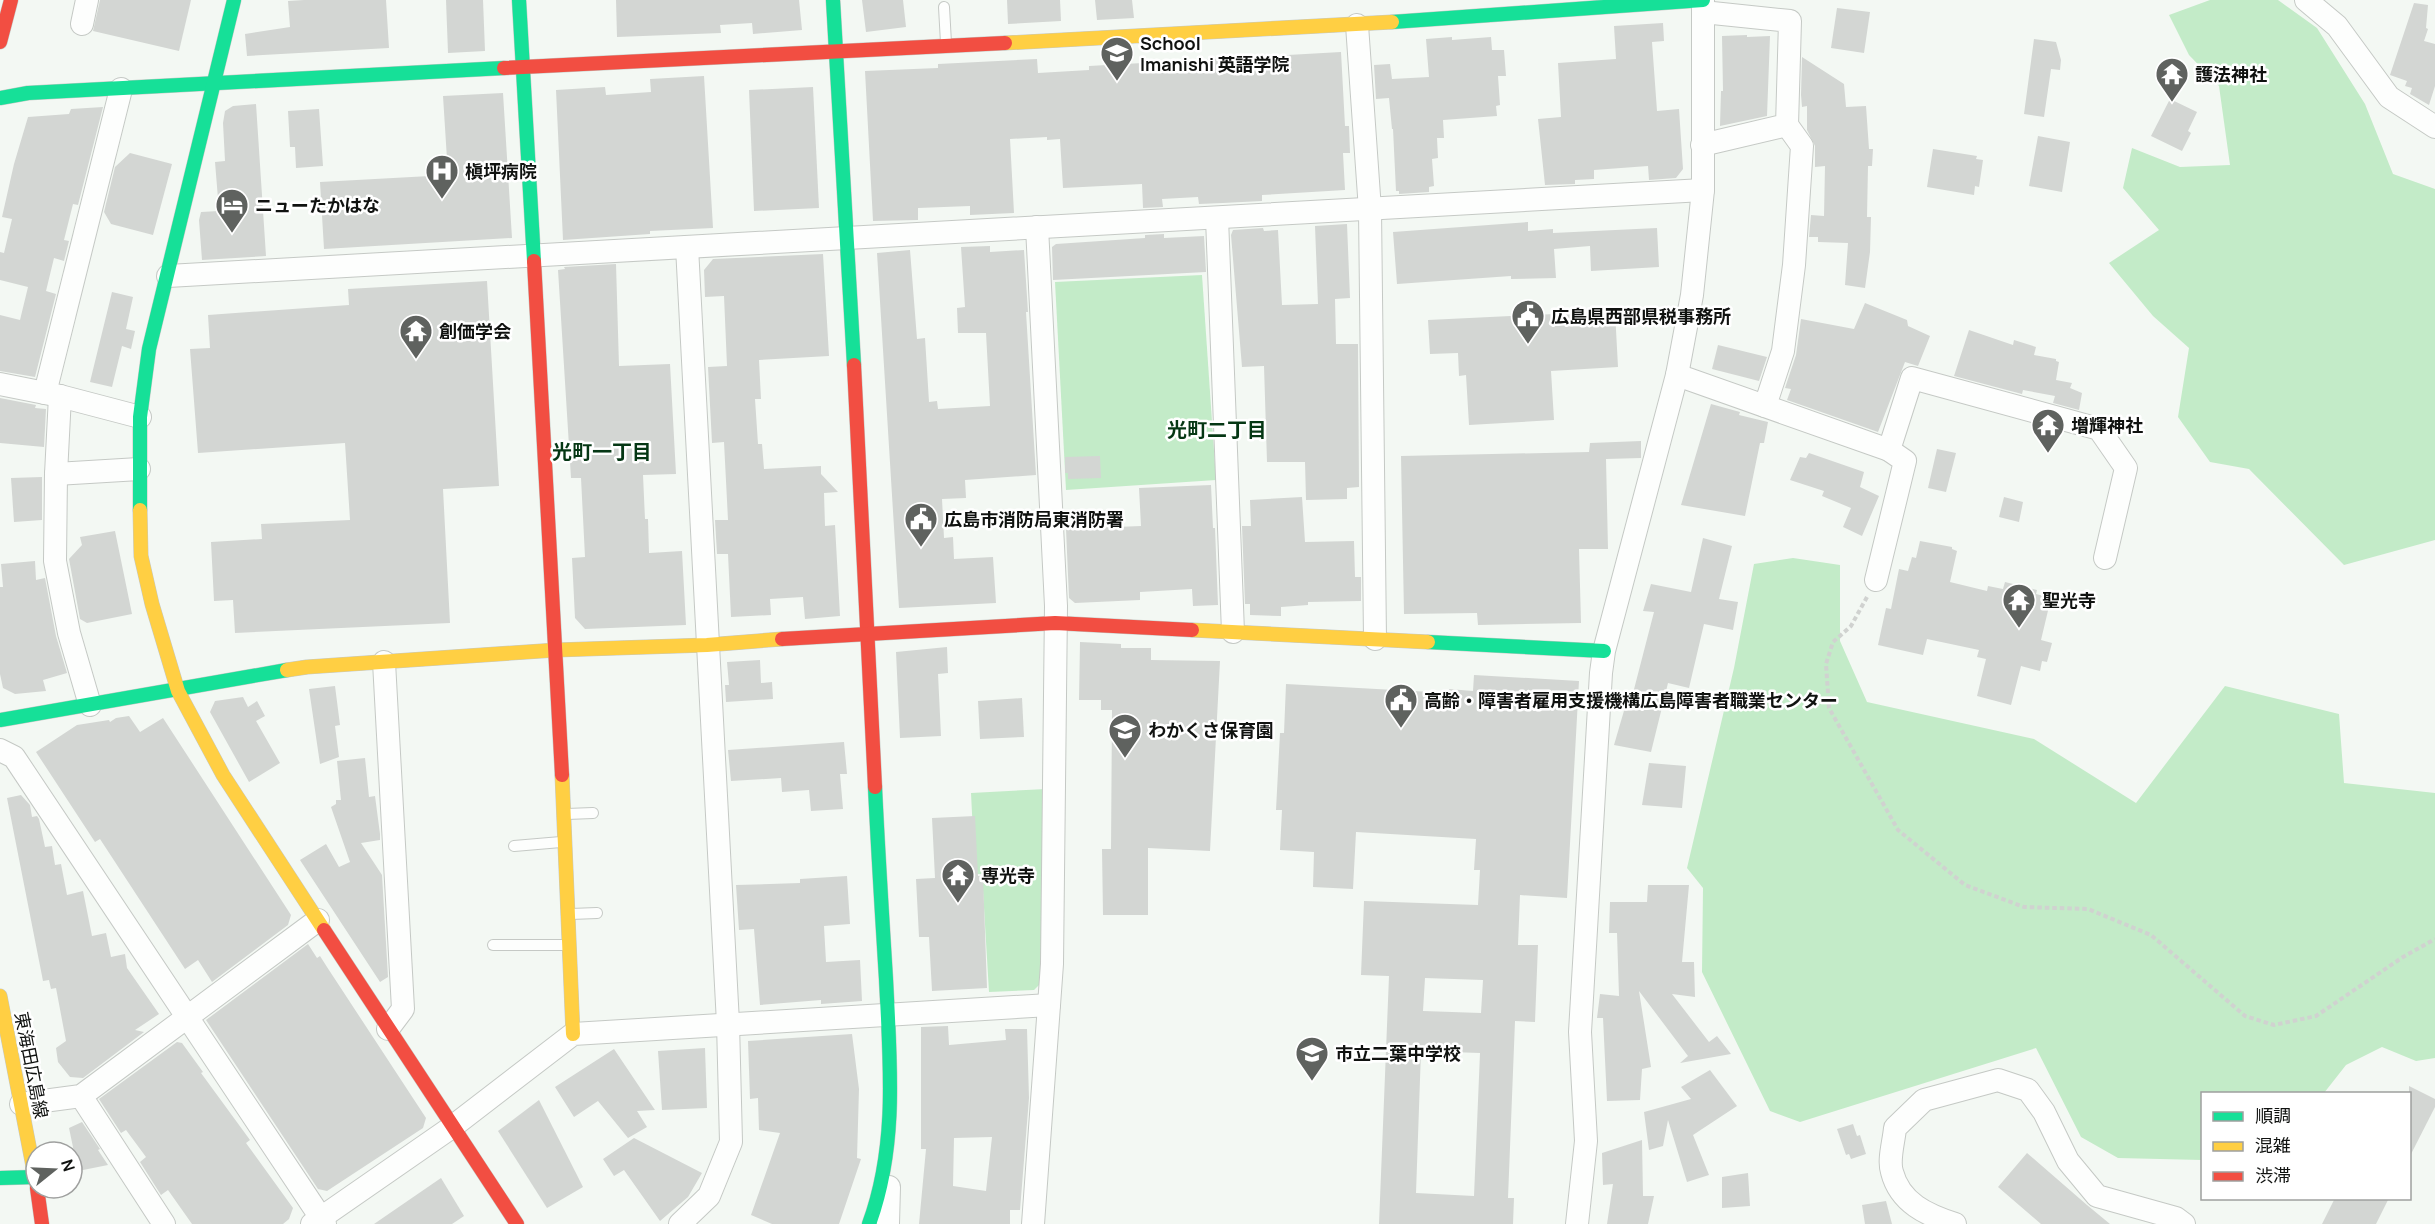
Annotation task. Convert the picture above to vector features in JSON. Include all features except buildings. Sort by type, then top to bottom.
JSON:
[{"type":"street","points":[[0,42],[11,0]]},
{"type":"street","points":[[82,24],[87,0]]},
{"type":"street","points":[[234,0],[149,349],[140,417],[139,470],[141,556],[152,604],[177,691],[223,775],[517,1224]]},
{"type":"street","points":[[519,0],[521,68],[556,651],[573,1034]]},
{"type":"street","points":[[833,0],[848,238],[891,1074],[888,1224]]},
{"type":"street","points":[[2306,0],[2337,27],[2389,97],[2435,127]]},
{"type":"street","points":[[1577,1224],[1586,1141],[1580,1032],[1604,651],[1677,375],[1692,295],[1703,190],[1703,4]]},
{"type":"street","points":[[0,98],[28,93],[946,45],[1356,16],[1703,4],[1790,21],[1787,124],[1802,146],[1794,265],[1783,351],[1765,406]]},
{"type":"street","points":[[1356,16],[1370,210],[1375,639]]},
{"type":"street","points":[[90,705],[69,633],[55,561],[56,474],[52,395],[121,89]]},
{"type":"street","points":[[1702,145],[1787,124]]},
{"type":"street","points":[[168,276],[1703,190]]},
{"type":"street","points":[[1217,218],[1233,632]]},
{"type":"street","points":[[1033,1224],[1053,964],[1055,623],[1037,227]]},
{"type":"street","points":[[680,1224],[709,1196],[731,1142],[728,1023],[687,247]]},
{"type":"street","points":[[1677,375],[1889,450],[1905,461],[1876,580]]},
{"type":"street","points":[[1889,450],[1911,378],[2099,429],[2126,468],[2105,558]]},
{"type":"street","points":[[0,384],[140,417]]},
{"type":"street","points":[[56,474],[139,470]]},
{"type":"street","points":[[0,720],[307,667],[1055,623],[1604,651]]},
{"type":"street","points":[[384,662],[403,1009],[388,1029]]},
{"type":"street","points":[[0,750],[14,757],[319,1222],[452,1127],[573,1034],[1049,1005]]},
{"type":"street","points":[[21,1104],[81,1096],[318,920]]},
{"type":"street","name":"東海田広島線","points":[[0,996],[28,1140]]},
{"type":"street","points":[[1955,1224],[1938,1218],[1909,1202],[1891,1171],[1895,1128],[1924,1100],[1998,1080],[2028,1090],[2044,1112],[2068,1161],[2097,1196],[2176,1218],[2184,1224]]},
{"type":"street","points":[[81,1096],[164,1224]]},
{"type":"street","points":[[869,1224],[877,1205],[890,1140]]},
{"type":"street","points":[[0,1178],[24,1177]]},
{"type":"street","points":[[39,1200],[42,1224]]},
{"type":"lane","points":[[944,7],[946,45]]},
{"type":"lane","points":[[563,815],[592,813]]},
{"type":"lane","points":[[514,846],[564,842]]},
{"type":"lane","points":[[568,915],[597,913]]},
{"type":"lane","points":[[493,945],[569,945]]},
{"type":"path","points":[[1876,580],[1851,626],[1833,642],[1826,663],[1829,708],[1898,830],[1965,885],[2024,906],[2088,909],[2151,935],[2245,1016],[2274,1025],[2316,1016],[2403,957],[2435,939]]},
{"type":"green space","points":[[2210,0],[2278,0],[2317,28],[2365,104],[2393,174],[2435,189],[2435,540],[2344,565],[2249,469],[2210,462],[2178,417],[2189,348],[2153,316],[2109,263],[2159,230],[2123,188],[2132,148],[2180,167],[2230,165],[2219,86],[2189,55],[2169,15]]},
{"type":"green space","points":[[1202,275],[1216,480],[1066,490],[1055,282]]},
{"type":"green space","points":[[1793,558],[1840,565],[1840,641],[1867,702],[2034,739],[2136,803],[2225,686],[2339,714],[2344,783],[2435,793],[2435,1058],[2416,1061],[2382,1047],[2346,1065],[2325,1092],[2201,1092],[2201,1160],[2118,1158],[2081,1137],[2036,1048],[1800,1122],[1770,1111],[1702,972],[1703,888],[1687,868],[1734,668],[1754,564]]},
{"type":"green space","points":[[1046,789],[1043,981],[1034,990],[989,992],[982,874],[975,874],[971,793]]},
{"type":"traffic: fast","points":[[140,510],[140,417],[149,349],[234,0]]},
{"type":"traffic: fast","points":[[519,0],[534,261]]},
{"type":"traffic: fast","points":[[833,0],[854,365]]},
{"type":"traffic: fast","points":[[1392,22],[1703,0]]},
{"type":"traffic: fast","points":[[0,98],[28,93],[504,68]]},
{"type":"traffic: fast","points":[[1428,642],[1604,651]]},
{"type":"traffic: fast","points":[[0,720],[287,670]]},
{"type":"traffic: fast","points":[[869,1224],[884,1164],[890,1103],[889,1041],[875,787]]},
{"type":"traffic: fast","points":[[0,1178],[24,1177]]},
{"type":"traffic: slow","points":[[1005,43],[1392,22]]},
{"type":"traffic: slow","points":[[140,510],[141,556],[152,604],[178,691],[223,775],[324,930]]},
{"type":"traffic: slow","points":[[1192,630],[1428,642]]},
{"type":"traffic: slow","points":[[287,670],[556,650],[707,645],[782,639]]},
{"type":"traffic: slow","points":[[562,775],[573,1034]]},
{"type":"traffic: slow","points":[[0,996],[28,1140]]},
{"type":"traffic: jam","points":[[0,42],[11,0]]},
{"type":"traffic: jam","points":[[504,68],[1005,43]]},
{"type":"traffic: jam","points":[[534,261],[562,775]]},
{"type":"traffic: jam","points":[[854,365],[875,787]]},
{"type":"traffic: jam","points":[[782,639],[1055,623],[1192,630]]},
{"type":"traffic: jam","points":[[324,930],[517,1224]]},
{"type":"traffic: jam","points":[[39,1200],[42,1224]]},
{"type":"place","name":"School Imanishi 英語学院","points":[[1117,82]]},
{"type":"place","name":"護法神社","points":[[2172,103]]},
{"type":"place","name":"槇坪病院","points":[[442,200]]},
{"type":"place","name":"ニューたかはな","points":[[232,234]]},
{"type":"place","name":"広島県西部県税事務所","points":[[1528,345]]},
{"type":"place","name":"創価学会","points":[[416,360]]},
{"type":"place","name":"増輝神社","points":[[2048,454]]},
{"type":"place","name":"広島市消防局東消防署","points":[[921,548]]},
{"type":"place","name":"聖光寺","points":[[2019,629]]},
{"type":"place","name":"高齢・障害者雇用支援機構広島障害者職業センター","points":[[1401,729]]},
{"type":"place","name":"わかくさ保育園","points":[[1125,759]]},
{"type":"place","name":"専光寺","points":[[958,904]]},
{"type":"place","name":"市立二葉中学校","points":[[1312,1082]]},
{"type":"district","name":"光町二丁目","points":[[1217,429]]},
{"type":"district","name":"光町一丁目","points":[[602,451]]}]
